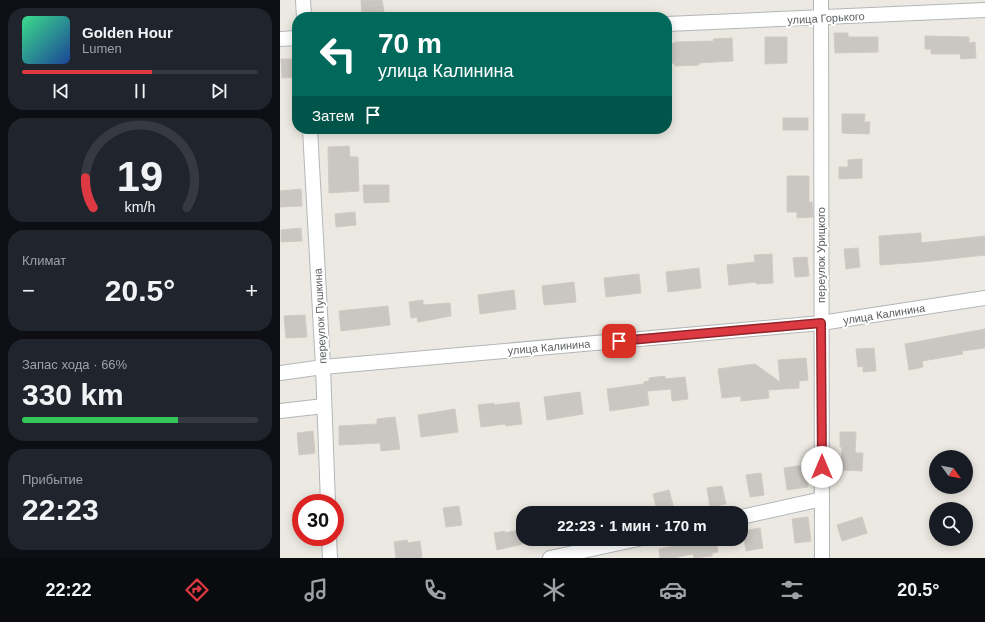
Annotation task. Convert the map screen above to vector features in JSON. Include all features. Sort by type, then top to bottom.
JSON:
[{"type":"street","points":[[303,0],[304,12]]},
{"type":"street","name":"переулок Урицкого","points":[[821,0],[822,558]]},
{"type":"street","name":"улица Горького","points":[[672,24],[985,10]]},
{"type":"street","points":[[280,39],[292,38]]},
{"type":"street","name":"переулок Пушкина","points":[[310,134],[323,367],[328,494]]},
{"type":"street","name":"улица Калинина","points":[[280,373],[323,367],[821,323],[985,298]]},
{"type":"street","points":[[280,411],[324,406]]},
{"type":"street","points":[[748,515],[822,499]]},
{"type":"street","points":[[329,546],[330,558]]},
{"type":"street","points":[[550,558],[606,546]]},
{"type":"building","points":[[361,0],[382,0],[384,12],[362,12]]},
{"type":"building","points":[[834,33],[848,33],[848,37],[878,37],[878,52],[835,53]]},
{"type":"building","points":[[925,36],[969,37],[969,43],[975,42],[976,58],[961,59],[960,54],[931,54],[931,49],[925,49]]},
{"type":"building","points":[[765,37],[787,37],[787,63],[765,64]]},
{"type":"building","points":[[732,38],[733,61],[675,66],[675,63],[672,63],[672,43],[675,42],[714,41],[713,39]]},
{"type":"building","points":[[281,59],[292,59],[292,77],[282,78]]},
{"type":"building","points":[[842,114],[865,114],[864,122],[870,122],[869,134],[842,133]]},
{"type":"building","points":[[783,118],[808,118],[808,130],[783,130]]},
{"type":"building","points":[[349,146],[350,157],[358,157],[359,191],[329,193],[328,147]]},
{"type":"building","points":[[862,159],[862,178],[839,179],[839,167],[848,167],[848,160]]},
{"type":"building","points":[[787,176],[809,176],[809,202],[812,202],[813,217],[797,218],[797,212],[787,212]]},
{"type":"building","points":[[363,185],[389,185],[389,202],[364,203]]},
{"type":"building","points":[[301,189],[302,206],[280,207],[280,191]]},
{"type":"building","points":[[355,212],[356,225],[336,227],[335,214]]},
{"type":"building","points":[[301,228],[302,241],[281,242],[281,230]]},
{"type":"building","points":[[921,233],[921,243],[985,236],[985,255],[880,265],[879,236]]},
{"type":"building","points":[[858,248],[860,267],[846,269],[844,249]]},
{"type":"building","points":[[772,254],[773,283],[756,284],[756,282],[729,285],[727,265],[755,262],[754,255]]},
{"type":"building","points":[[807,257],[809,276],[795,277],[793,258]]},
{"type":"building","points":[[699,268],[701,288],[668,292],[666,272]]},
{"type":"building","points":[[639,274],[641,293],[606,297],[604,278]]},
{"type":"building","points":[[574,282],[576,302],[544,305],[542,286]]},
{"type":"building","points":[[514,290],[516,309],[480,314],[478,295]]},
{"type":"building","points":[[423,300],[423,305],[450,303],[451,316],[418,322],[417,317],[411,318],[409,302]]},
{"type":"building","points":[[388,306],[390,325],[341,331],[339,311]]},
{"type":"building","points":[[305,315],[307,337],[286,338],[284,316]]},
{"type":"building","points":[[985,329],[985,348],[962,351],[963,354],[922,361],[923,367],[909,370],[905,344]]},
{"type":"building","points":[[874,348],[876,371],[863,372],[863,366],[858,367],[856,349]]},
{"type":"building","points":[[806,358],[808,380],[799,381],[799,388],[768,390],[769,398],[741,401],[741,396],[722,398],[718,369],[755,364],[780,382],[778,360]]},
{"type":"building","points":[[665,376],[665,379],[685,377],[688,399],[672,401],[671,389],[647,391],[649,405],[610,411],[607,389],[644,384],[644,382],[649,381],[649,378]]},
{"type":"building","points":[[580,392],[583,414],[547,420],[544,397]]},
{"type":"building","points":[[519,402],[522,424],[506,426],[505,424],[481,427],[478,405]]},
{"type":"building","points":[[455,409],[458,432],[421,437],[418,415]]},
{"type":"building","points":[[395,417],[400,449],[381,451],[380,443],[339,445],[339,426],[377,424],[377,419]]},
{"type":"building","points":[[313,431],[315,453],[299,455],[297,433]]},
{"type":"building","points":[[840,432],[856,432],[855,453],[863,453],[862,471],[841,470],[842,447],[840,447]]},
{"type":"building","points":[[805,465],[808,487],[787,490],[784,468]]},
{"type":"building","points":[[761,473],[764,495],[750,497],[746,475]]},
{"type":"building","points":[[722,486],[726,504],[710,506],[707,488]]},
{"type":"building","points":[[669,490],[673,506],[656,506],[653,494]]},
{"type":"building","points":[[459,506],[462,525],[446,527],[443,508]]},
{"type":"building","points":[[808,517],[811,541],[795,543],[792,519]]},
{"type":"building","points":[[862,517],[867,533],[842,541],[837,525]]},
{"type":"building","points":[[760,528],[763,548],[746,551],[745,546],[748,546],[748,530]]},
{"type":"building","points":[[505,531],[505,533],[516,531],[516,546],[497,550],[494,533]]},
{"type":"building","points":[[407,540],[408,543],[420,541],[422,558],[396,558],[394,542]]},
{"type":"building","points":[[673,546],[717,546],[718,552],[712,553],[712,556],[694,558],[693,554],[673,558],[660,558],[659,549]]},
{"type":"route","points":[[619,341],[821,323],[822,467]]}]
